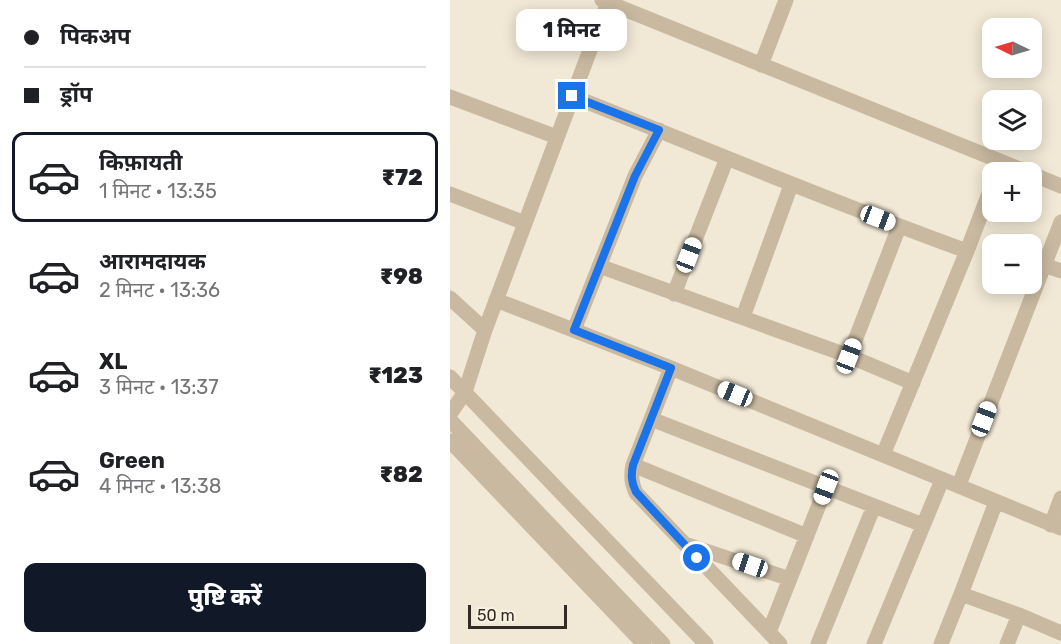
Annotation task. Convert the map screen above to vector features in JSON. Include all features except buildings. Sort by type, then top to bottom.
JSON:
[{"type":"street","points":[[761,64],[786,0]]},
{"type":"street","points":[[450,414],[465,392],[485,330],[605,1],[761,64],[987,162]]},
{"type":"street","points":[[572,96],[791,185],[967,251]]},
{"type":"street","points":[[450,97],[557,137]]},
{"type":"street","points":[[574,330],[635,176],[659,130]]},
{"type":"street","points":[[674,294],[727,158]]},
{"type":"street","points":[[1042,178],[1061,186]]},
{"type":"street","points":[[743,317],[791,185]]},
{"type":"street","points":[[450,194],[525,223]]},
{"type":"street","points":[[883,455],[982,212]]},
{"type":"street","points":[[959,485],[1061,222]]},
{"type":"street","points":[[849,356],[899,227]]},
{"type":"street","points":[[1044,265],[1061,271]]},
{"type":"street","points":[[599,267],[743,317],[913,382]]},
{"type":"street","points":[[450,298],[485,330]]},
{"type":"street","points":[[496,300],[671,368],[1056,526],[1061,498]]},
{"type":"street","points":[[671,368],[633,465],[632,485],[683,543],[780,644]]},
{"type":"street","points":[[450,377],[706,644]]},
{"type":"street","points":[[651,419],[923,525]]},
{"type":"street","points":[[450,420],[663,644]]},
{"type":"street","points":[[450,441],[644,644]]},
{"type":"street","points":[[633,465],[807,536]]},
{"type":"street","points":[[874,644],[942,480]]},
{"type":"street","points":[[769,632],[826,487]]},
{"type":"street","points":[[941,644],[996,501]]},
{"type":"street","points":[[818,644],[874,506]]},
{"type":"street","points":[[683,543],[790,579]]},
{"type":"street","points":[[961,594],[1020,615],[1061,633]]},
{"type":"street","points":[[1006,644],[1020,615]]},
{"type":"route","points":[[572,96],[659,130],[635,176],[574,330],[671,368],[633,465],[632,485],[697,558]]}]
